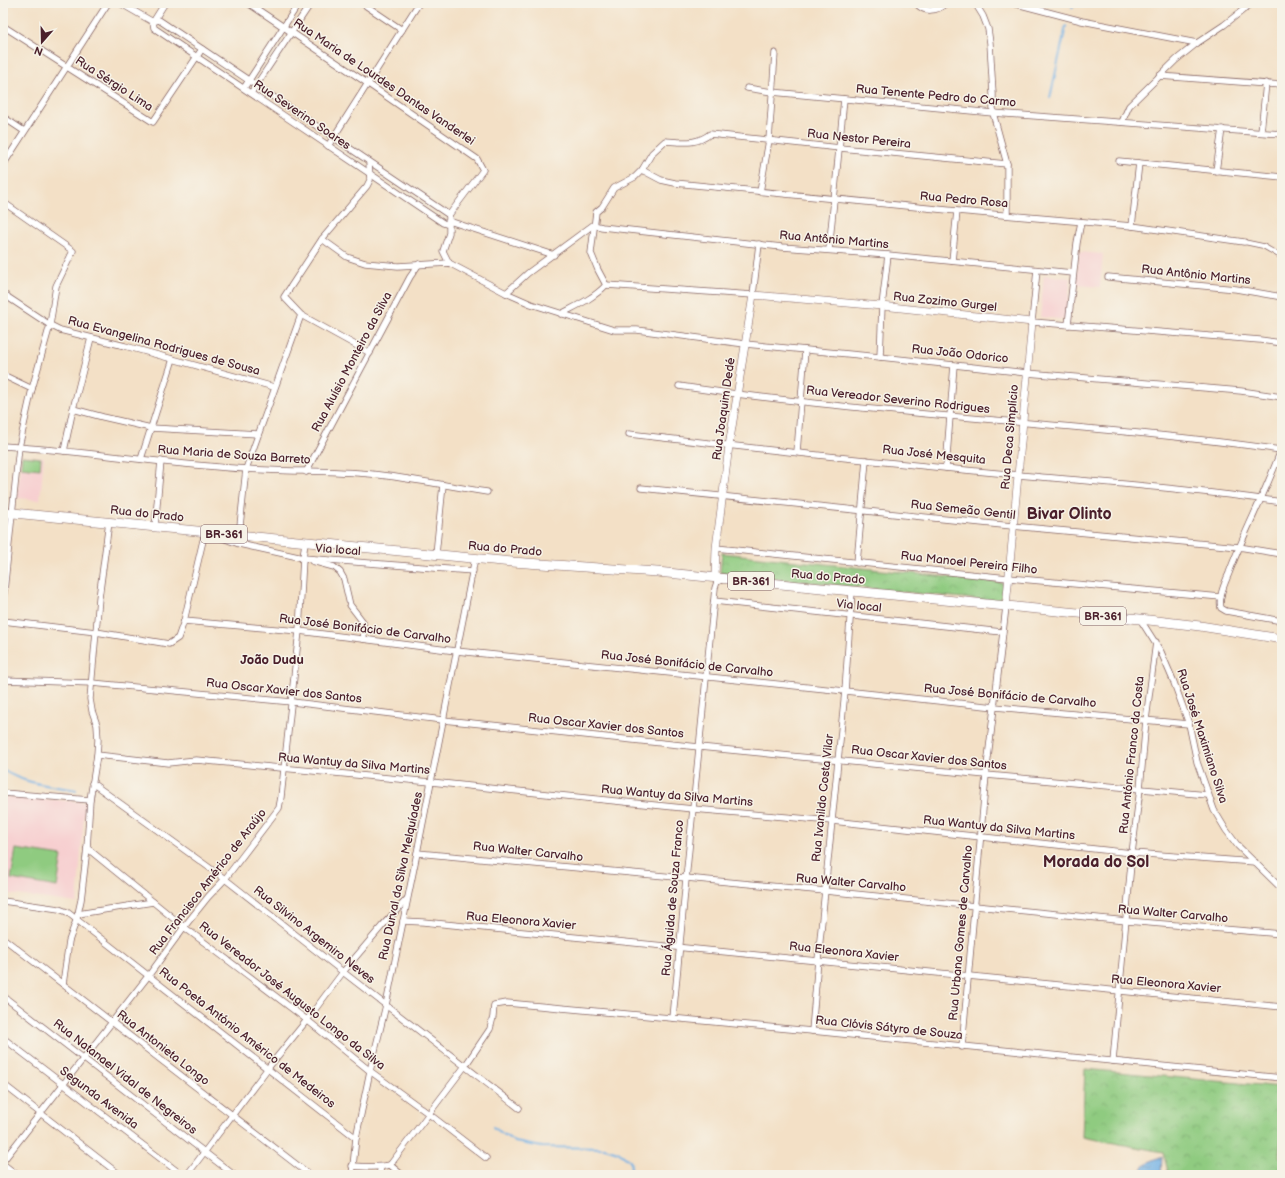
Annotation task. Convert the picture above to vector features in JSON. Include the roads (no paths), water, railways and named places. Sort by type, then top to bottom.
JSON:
[{"type":"main road","name":"Rua do Prado","points":[[7,512],[305,542],[715,578],[1006,607]]},
{"type":"main road","name":"BR-361","points":[[1006,607],[1140,619],[1200,626],[1282,639]]},
{"type":"street","points":[[3,165],[108,3]]},
{"type":"street","name":"Rua Severino Soares","points":[[120,3],[153,22],[159,20],[333,137],[449,218],[554,255]]},
{"type":"street","points":[[153,22],[165,3]]},
{"type":"street","name":"Rua Maria de Lourdes Dantas Vanderlei","points":[[248,3],[284,26],[477,159],[483,170],[449,218]]},
{"type":"street","points":[[244,88],[299,3]]},
{"type":"street","points":[[252,93],[311,3]]},
{"type":"street","points":[[362,3],[402,30]]},
{"type":"street","points":[[328,146],[419,3]]},
{"type":"street","points":[[916,3],[922,8],[932,10],[938,9],[946,3]]},
{"type":"street","points":[[975,3],[983,16],[989,36],[993,113],[1007,164],[1007,214]]},
{"type":"street","points":[[1013,3],[1082,21],[1197,43]]},
{"type":"street","points":[[1122,122],[1129,106],[1159,76],[1197,43],[1224,25],[1252,3]]},
{"type":"street","name":"Rua Severino Soares","points":[[153,22],[154,28],[252,93],[369,174],[443,223],[446,224],[449,218]]},
{"type":"street","name":"Rua Sérgio Lima","points":[[3,26],[152,122],[196,57]]},
{"type":"street","points":[[196,57],[202,50]]},
{"type":"street","points":[[760,192],[769,140],[775,54]]},
{"type":"street","points":[[1159,76],[1282,85]]},
{"type":"street","points":[[1261,132],[1266,83]]},
{"type":"street","name":"Rua Tenente Pedro do Carmo","points":[[747,88],[772,92],[993,113],[1282,134]]},
{"type":"street","points":[[829,250],[844,99]]},
{"type":"street","points":[[3,117],[24,131]]},
{"type":"street","points":[[1216,171],[1222,129]]},
{"type":"street","name":"Rua Nestor Pereira","points":[[642,170],[652,154],[665,141],[697,142],[703,140],[710,134],[1007,164]]},
{"type":"street","points":[[1119,161],[1282,177]]},
{"type":"street","points":[[369,162],[370,180],[367,186],[322,239],[284,297],[301,314],[370,353]]},
{"type":"street","points":[[1132,226],[1138,163]]},
{"type":"street","points":[[561,314],[602,290],[606,285],[591,253],[596,212],[602,207],[614,188],[635,178],[642,170]]},
{"type":"street","name":"Rua Pedro Rosa","points":[[642,170],[661,180],[760,192],[1132,226],[1244,242],[1263,246],[1282,257]]},
{"type":"street","points":[[3,202],[73,251],[56,286],[50,325],[32,389],[19,447],[7,512],[3,601]]},
{"type":"street","points":[[952,261],[957,211]]},
{"type":"street","points":[[322,239],[346,257],[365,263],[398,266],[449,263],[443,251],[449,233],[449,218]]},
{"type":"street","points":[[1068,324],[1076,243],[1081,222]]},
{"type":"street","points":[[506,293],[528,273],[594,225]]},
{"type":"street","name":"Rua Antônio Martins","points":[[594,225],[759,244],[1073,273]]},
{"type":"street","name":"Rua Joaquim Dedé","points":[[715,578],[716,548],[724,496],[729,446],[753,295],[759,244]]},
{"type":"street","points":[[880,357],[882,306],[888,255]]},
{"type":"street","name":"Rua João Odorico","points":[[449,263],[506,293],[531,304],[614,330],[637,330],[745,344],[1027,373],[1241,391],[1282,397]]},
{"type":"street","name":"Rua Aluísio Monteiro da Silva","points":[[306,472],[410,277],[419,264]]},
{"type":"street","name":"Rua Deca Simplício","points":[[1006,607],[1012,526],[1037,270]]},
{"type":"street","name":"Rua Antônio Martins","points":[[1108,277],[1236,289],[1282,296]]},
{"type":"street","name":"Rua Zozimo Gurgel","points":[[606,285],[882,306],[1032,322],[1282,343]]},
{"type":"street","points":[[3,304],[5,295]]},
{"type":"street","name":"Rua Evangelina Rodrigues de Sousa","points":[[5,295],[60,330],[173,358],[274,387]]},
{"type":"street","points":[[239,535],[246,469],[301,314]]},
{"type":"street","points":[[64,451],[91,338]]},
{"type":"street","points":[[797,452],[805,350]]},
{"type":"street","points":[[141,459],[173,358]]},
{"type":"street","points":[[946,468],[954,365]]},
{"type":"street","points":[[3,375],[32,389]]},
{"type":"street","name":"Rua Vereador Severino Rodrigues","points":[[679,386],[738,395],[802,402],[1282,449]]},
{"type":"street","points":[[73,409],[151,428],[258,434]]},
{"type":"street","name":"Rua José Mesquita","points":[[629,434],[866,460],[1194,491],[1260,498],[1282,502]]},
{"type":"street","name":"Rua Maria de Souza Barreto","points":[[3,446],[246,469],[370,474],[399,477],[487,492]]},
{"type":"street","points":[[1282,449],[1239,547],[1220,597],[1221,608],[1226,611],[1282,621]]},
{"type":"street","points":[[857,563],[866,460]]},
{"type":"street","points":[[155,527],[161,461]]},
{"type":"street","points":[[436,554],[443,485]]},
{"type":"street","name":"Rua Semeão Gentil","points":[[641,488],[1012,526],[1239,547],[1282,554]]},
{"type":"street","points":[[63,984],[69,941],[81,900],[87,848],[90,800],[97,755],[97,725],[90,699],[109,522]]},
{"type":"street","points":[[3,621],[96,632],[169,644],[178,638],[184,622],[205,532]]},
{"type":"street","name":"Via local","points":[[205,532],[239,544],[303,558],[473,571]]},
{"type":"street","name":"Rua Francisco Américo de Araújo","points":[[3,1162],[149,975],[184,927],[208,897],[225,879],[279,808],[299,631],[305,542]]},
{"type":"street","name":"Rua Manoel Pereira Filho","points":[[716,548],[1008,578],[1220,597]]},
{"type":"street","points":[[303,558],[334,567],[340,572],[344,579],[350,605],[363,622],[364,640]]},
{"type":"street","name":"Rua Durval da Silva Melquíades","points":[[352,1175],[356,1138],[386,1005],[475,558]]},
{"type":"street","points":[[715,578],[712,582],[715,588]]},
{"type":"street","points":[[715,578],[717,582],[715,588]]},
{"type":"street","name":"Rua Águida de Souza Franco","points":[[673,1018],[715,588]]},
{"type":"street","name":"Rua Ivanildo Costa Vilar","points":[[812,1031],[845,691],[852,591]]},
{"type":"street","name":"Via local","points":[[714,601],[1002,632]]},
{"type":"street","name":"Rua Urbana Gomes de Carvalho","points":[[962,1047],[986,775],[1006,607]]},
{"type":"street","name":"Rua José Maximiano Silva","points":[[1140,619],[1156,642],[1165,660],[1189,724],[1197,762],[1214,810],[1238,846],[1282,889]]},
{"type":"street","name":"Rua José Bonifácio de Carvalho","points":[[184,622],[299,631],[456,651],[995,707],[1189,724]]},
{"type":"street","name":"Rua António Franco da Costa","points":[[1113,1061],[1118,991],[1127,921],[1132,853],[1156,642]]},
{"type":"street","name":"Rua Oscar Xavier dos Santos","points":[[3,680],[92,683],[292,702],[443,720],[699,747],[1208,795]]},
{"type":"street","name":"Rua Wantuy da Silva Martins","points":[[97,755],[168,763],[196,760],[693,809],[832,821],[980,838],[1132,853],[1255,862]]},
{"type":"street","name":"Rua Silvino Argemiro Neves","points":[[92,783],[225,879],[342,972],[519,1108]]},
{"type":"street","points":[[3,793],[90,800]]},
{"type":"street","name":"Rua Vereador José Augusto Longo da Silva","points":[[87,848],[184,927],[307,1020],[370,1071],[486,1158]]},
{"type":"street","name":"Rua Walter Carvalho","points":[[417,853],[1127,921],[1282,934]]},
{"type":"street","points":[[186,1175],[268,1068],[307,1020],[342,972],[407,899]]},
{"type":"street","name":"Rua Poeta António Américo de Medeiros","points":[[3,901],[59,909],[77,916],[149,975],[356,1138]]},
{"type":"street","points":[[77,916],[153,902]]},
{"type":"street","name":"Rua Eleonora Xavier","points":[[403,921],[818,960],[1282,1007]]},
{"type":"street","name":"Rua Antonieta Longo","points":[[3,938],[310,1175]]},
{"type":"street","name":"Rua Natanael Vidal de Negreiros","points":[[3,996],[234,1175]]},
{"type":"street","name":"Rua Clóvis Sátyro de Souza","points":[[465,1066],[490,1029],[494,1016],[494,1005],[507,1004],[812,1031],[1282,1078]]},
{"type":"street","name":"Segunda Avenida","points":[[3,1038],[182,1175]]},
{"type":"street","points":[[352,1166],[367,1168],[390,1165],[465,1066]]},
{"type":"street","points":[[3,1084],[120,1175]]},
{"type":"street","points":[[3,1162],[17,1175]]},
{"type":"street","points":[[390,1165],[402,1175]]},
{"type":"street","points":[[379,1175],[381,1167]]},
{"type":"water","points":[[1162,1156],[1161,1175],[1139,1175],[1145,1164]]},
{"type":"waterway","points":[[1072,8],[1074,3]]},
{"type":"waterway","points":[[1050,98],[1066,26]]},
{"type":"waterway","points":[[3,770],[11,775],[29,781],[48,786],[76,790]]},
{"type":"waterway","points":[[493,1127],[515,1142],[542,1147],[605,1148],[618,1152],[630,1161],[632,1175]]},
{"type":"district","name":"Bivar Olinto","points":[[1069,514]]},
{"type":"district","name":"João Dudu","points":[[272,660]]},
{"type":"district","name":"Morada do Sol","points":[[1096,862]]}]
